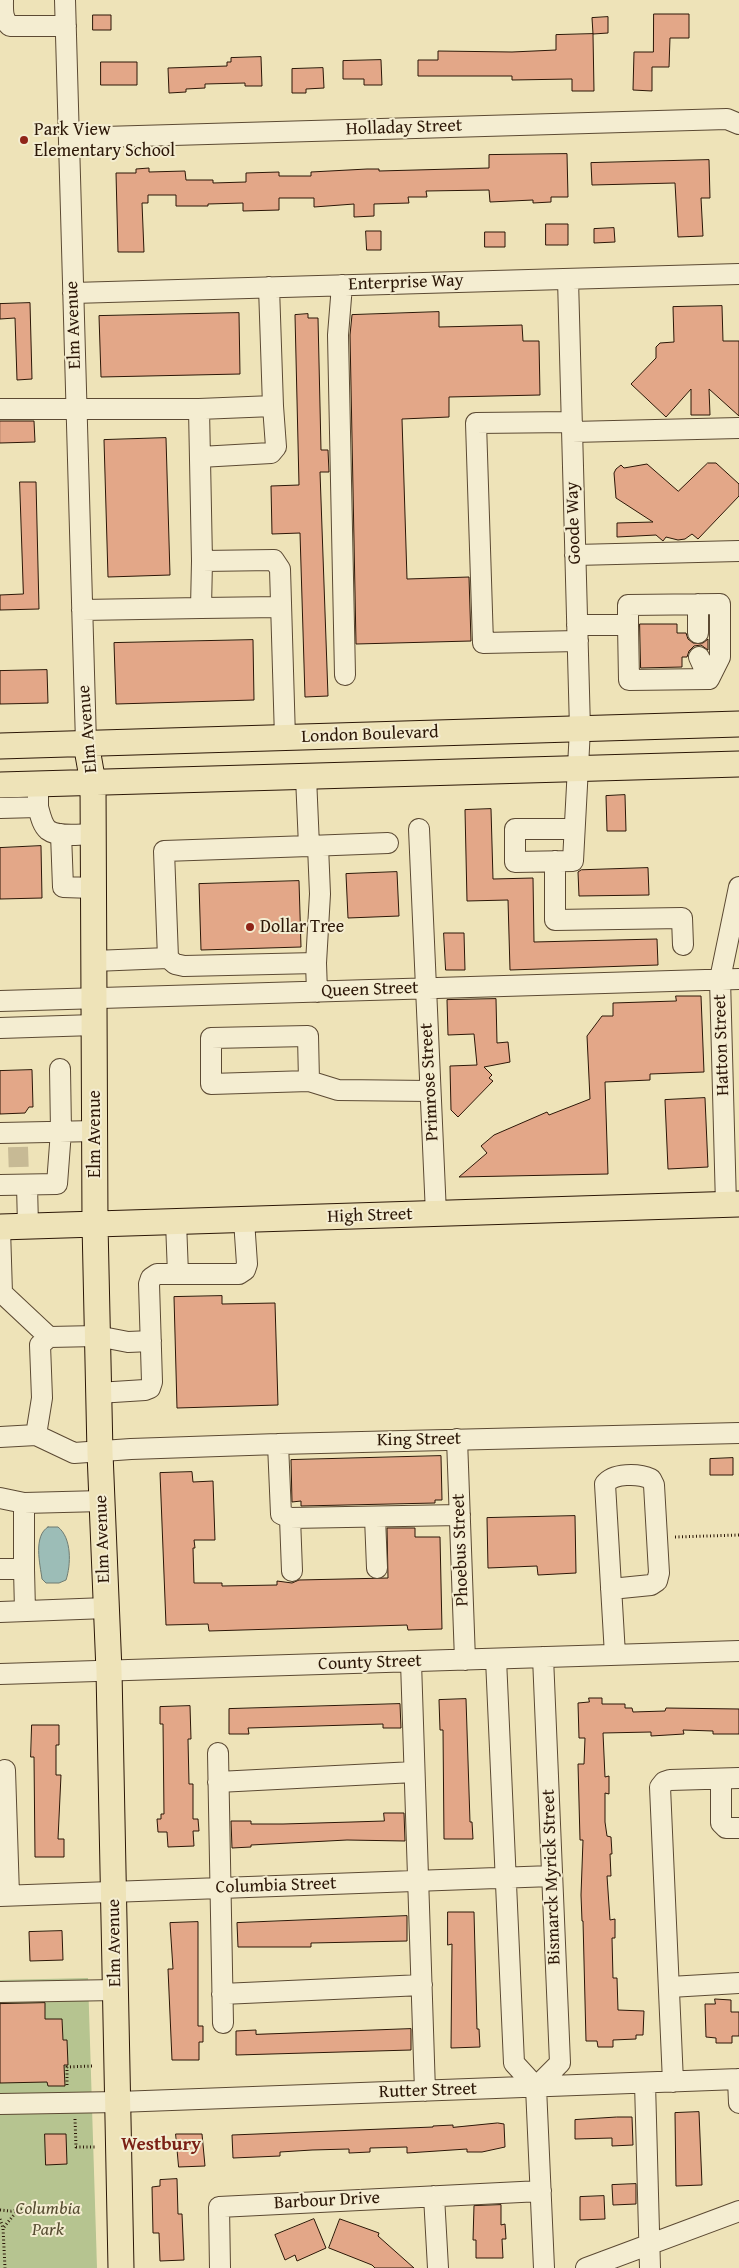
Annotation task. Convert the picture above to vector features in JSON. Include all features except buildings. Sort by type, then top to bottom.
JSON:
[{"type":"main road","name":"London Boulevard","points":[[0,746],[739,724]]},
{"type":"main road","name":"Elm Avenue","points":[[86,743],[93,783],[95,1224],[98,1393],[109,1671],[121,2268]]},
{"type":"main road","points":[[0,785],[38,796],[93,783],[739,764]]},
{"type":"main road","name":"High Street","points":[[0,1228],[733,1205]]},
{"type":"street","points":[[3,0],[5,22],[10,26],[66,26]]},
{"type":"street","name":"Elm Avenue","points":[[65,0],[86,743]]},
{"type":"street","name":"Holladay Street","points":[[69,138],[727,119],[739,124]]},
{"type":"street","name":"Enterprise Way","points":[[73,293],[739,274]]},
{"type":"street","name":"Goode Way","points":[[555,861],[573,861],[580,729],[568,279]]},
{"type":"street","points":[[342,285],[338,335],[345,675]]},
{"type":"street","points":[[200,457],[271,453],[276,447],[269,287]]},
{"type":"street","points":[[0,409],[199,409],[273,406]]},
{"type":"street","points":[[199,409],[201,608]]},
{"type":"street","points":[[628,625],[577,633],[483,642],[476,423],[572,427],[739,428]]},
{"type":"street","points":[[575,555],[739,551]]},
{"type":"street","points":[[202,562],[274,560],[280,569],[285,738]]},
{"type":"street","points":[[698,604],[698,633]]},
{"type":"street","points":[[720,604],[720,657],[709,679],[629,680],[628,605],[720,604]]},
{"type":"street","points":[[82,610],[281,607]]},
{"type":"street","points":[[698,657],[709,679]]},
{"type":"street","points":[[306,777],[320,894],[316,962],[317,992]]},
{"type":"street","points":[[0,808],[38,796],[44,825],[48,830],[61,834],[93,834]]},
{"type":"street","points":[[574,829],[515,829],[515,862],[555,861],[555,920],[682,918],[683,945]]},
{"type":"street","name":"Primrose Street","points":[[419,830],[436,1214]]},
{"type":"street","points":[[61,834],[63,887],[93,888]]},
{"type":"street","points":[[168,958],[164,851],[388,843]]},
{"type":"street","name":"Hatton Street","points":[[733,1205],[730,979],[739,887]]},
{"type":"street","points":[[94,961],[168,958],[176,964],[184,966],[316,962]]},
{"type":"street","name":"Queen Street","points":[[0,1001],[730,979]]},
{"type":"street","points":[[0,1028],[94,1026]]},
{"type":"street","points":[[309,1081],[308,1036],[211,1038],[211,1084],[309,1081],[338,1090],[430,1091]]},
{"type":"street","points":[[28,1226],[16,1182],[57,1184],[61,1131],[60,1069]]},
{"type":"street","points":[[12,1138],[61,1131],[95,1131]]},
{"type":"street","points":[[98,1393],[145,1390],[150,1388],[152,1382],[149,1284],[151,1278],[157,1274],[240,1274],[245,1270],[247,1264],[244,1220]]},
{"type":"street","points":[[176,1222],[178,1274]]},
{"type":"street","points":[[0,1228],[1,1293],[50,1337]]},
{"type":"street","points":[[0,1437],[36,1435],[42,1398],[40,1345],[50,1337],[97,1336],[128,1342],[151,1341]]},
{"type":"street","name":"King Street","points":[[36,1435],[74,1453],[278,1444],[739,1432]]},
{"type":"street","name":"Phoebus Street","points":[[457,1439],[465,1660]]},
{"type":"street","points":[[278,1444],[282,1514],[290,1518],[460,1515]]},
{"type":"street","points":[[611,1589],[651,1585],[657,1581],[659,1573],[654,1485],[651,1478],[644,1475],[609,1478],[604,1484],[615,1655]]},
{"type":"street","points":[[0,1498],[24,1502],[102,1501]]},
{"type":"street","points":[[24,1502],[25,1611]]},
{"type":"street","points":[[375,1517],[377,1568]]},
{"type":"street","points":[[290,1518],[292,1571]]},
{"type":"street","points":[[0,1569],[24,1569]]},
{"type":"street","points":[[0,1612],[106,1608]]},
{"type":"street","name":"County Street","points":[[0,1674],[739,1651]]},
{"type":"street","name":"Bismarck Myrick Street","points":[[536,2087],[560,2064],[544,1657]]},
{"type":"street","points":[[496,1659],[504,1878],[514,2064],[536,2087],[544,2268]]},
{"type":"street","points":[[411,1662],[425,2091]]},
{"type":"street","points":[[218,1752],[223,2023]]},
{"type":"street","points":[[4,1896],[3,1794],[5,1770]]},
{"type":"street","points":[[218,1782],[414,1772]]},
{"type":"street","points":[[673,2082],[660,1787],[664,1782],[670,1780],[730,1778],[721,1823],[726,1828],[739,1828]]},
{"type":"street","name":"Columbia Street","points":[[4,1896],[552,1876]]},
{"type":"street","points":[[670,1987],[739,1983]]},
{"type":"street","points":[[222,1994],[422,1985]]},
{"type":"street","points":[[0,1992],[116,1990]]},
{"type":"street","points":[[739,2079],[739,2103]]},
{"type":"street","name":"Rutter Street","points":[[0,2104],[118,2102],[739,2079]]},
{"type":"street","points":[[645,2083],[650,2268]]},
{"type":"street","name":"Barbour Drive","points":[[220,2268],[219,2207],[540,2191]]},
{"type":"street","points":[[434,2196],[438,2268]]},
{"type":"street","points":[[586,2268],[739,2211]]},
{"type":"path","points":[[657,1538],[739,1535]]},
{"type":"path","points":[[93,2066],[67,2067],[68,2094],[75,2112],[76,2147],[95,2147]]},
{"type":"path","points":[[3,2228],[11,2216],[26,2208]]},
{"type":"path","points":[[0,2210],[18,2211]]},
{"type":"path","points":[[0,2219],[3,2228],[4,2268]]},
{"type":"green space","name":"Columbia Park","points":[[88,1978],[97,2268],[0,2268],[0,1980]]},
{"type":"water","points":[[48,1527],[58,1527],[63,1532],[68,1545],[68,1574],[66,1580],[59,1583],[46,1583],[42,1579],[39,1543],[43,1531]]},
{"type":"tunnel","points":[[18,1147],[19,1176]]},
{"type":"place","name":"Park View Elementary School","points":[[24,140]]},
{"type":"place","name":"Dollar Tree","points":[[250,927]]},
{"type":"district","name":"Westbury","points":[[161,2145]]}]
